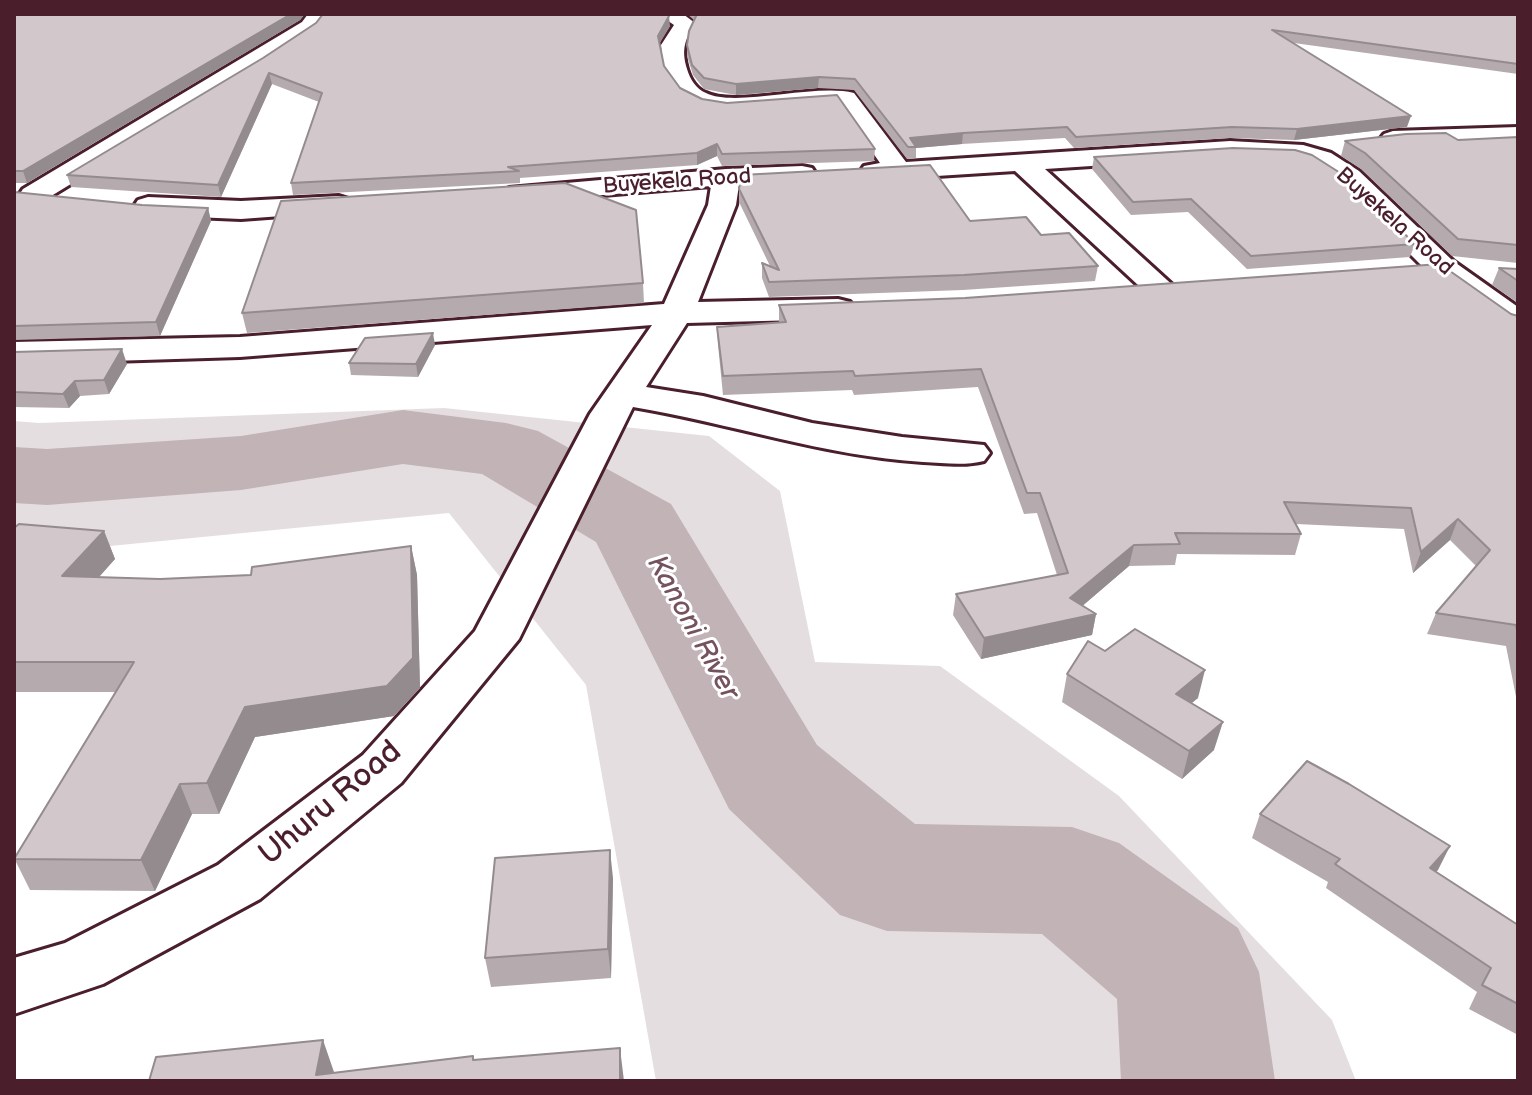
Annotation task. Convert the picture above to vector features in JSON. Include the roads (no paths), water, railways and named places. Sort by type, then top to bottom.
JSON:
[{"type":"street","points":[[24,194],[256,61],[309,26],[319,14]]},
{"type":"street","points":[[668,14],[685,23],[672,45],[681,85],[701,101],[751,103],[836,96],[846,98],[899,171]]},
{"type":"street","points":[[1370,142],[1518,135]]},
{"type":"street","points":[[1292,150],[1338,145]]},
{"type":"street","name":"Buyekela Road","points":[[500,195],[726,177],[899,171],[1230,149],[1292,150],[1322,159],[1349,177],[1442,268],[1518,323]]},
{"type":"street","points":[[1020,161],[1162,290]]},
{"type":"street","name":"Uhuru Road","points":[[14,986],[81,965],[239,882],[382,769],[495,639],[616,404],[677,313],[722,205],[726,177]]},
{"type":"street","points":[[24,194],[76,199]]},
{"type":"street","points":[[118,203],[241,210],[362,203]]},
{"type":"street","points":[[1398,271],[1442,268],[1503,274]]},
{"type":"street","points":[[1116,293],[1198,286]]},
{"type":"street","points":[[14,353],[240,347],[677,313],[863,308]]},
{"type":"street","points":[[616,404],[703,407],[811,435],[902,449],[970,453]]},
{"type":"waterway","name":"Kanoni River","points":[[14,475],[47,477],[241,463],[403,437],[506,450],[636,525],[773,777],[887,877],[1072,881],[1187,972],[1198,1081]]}]
